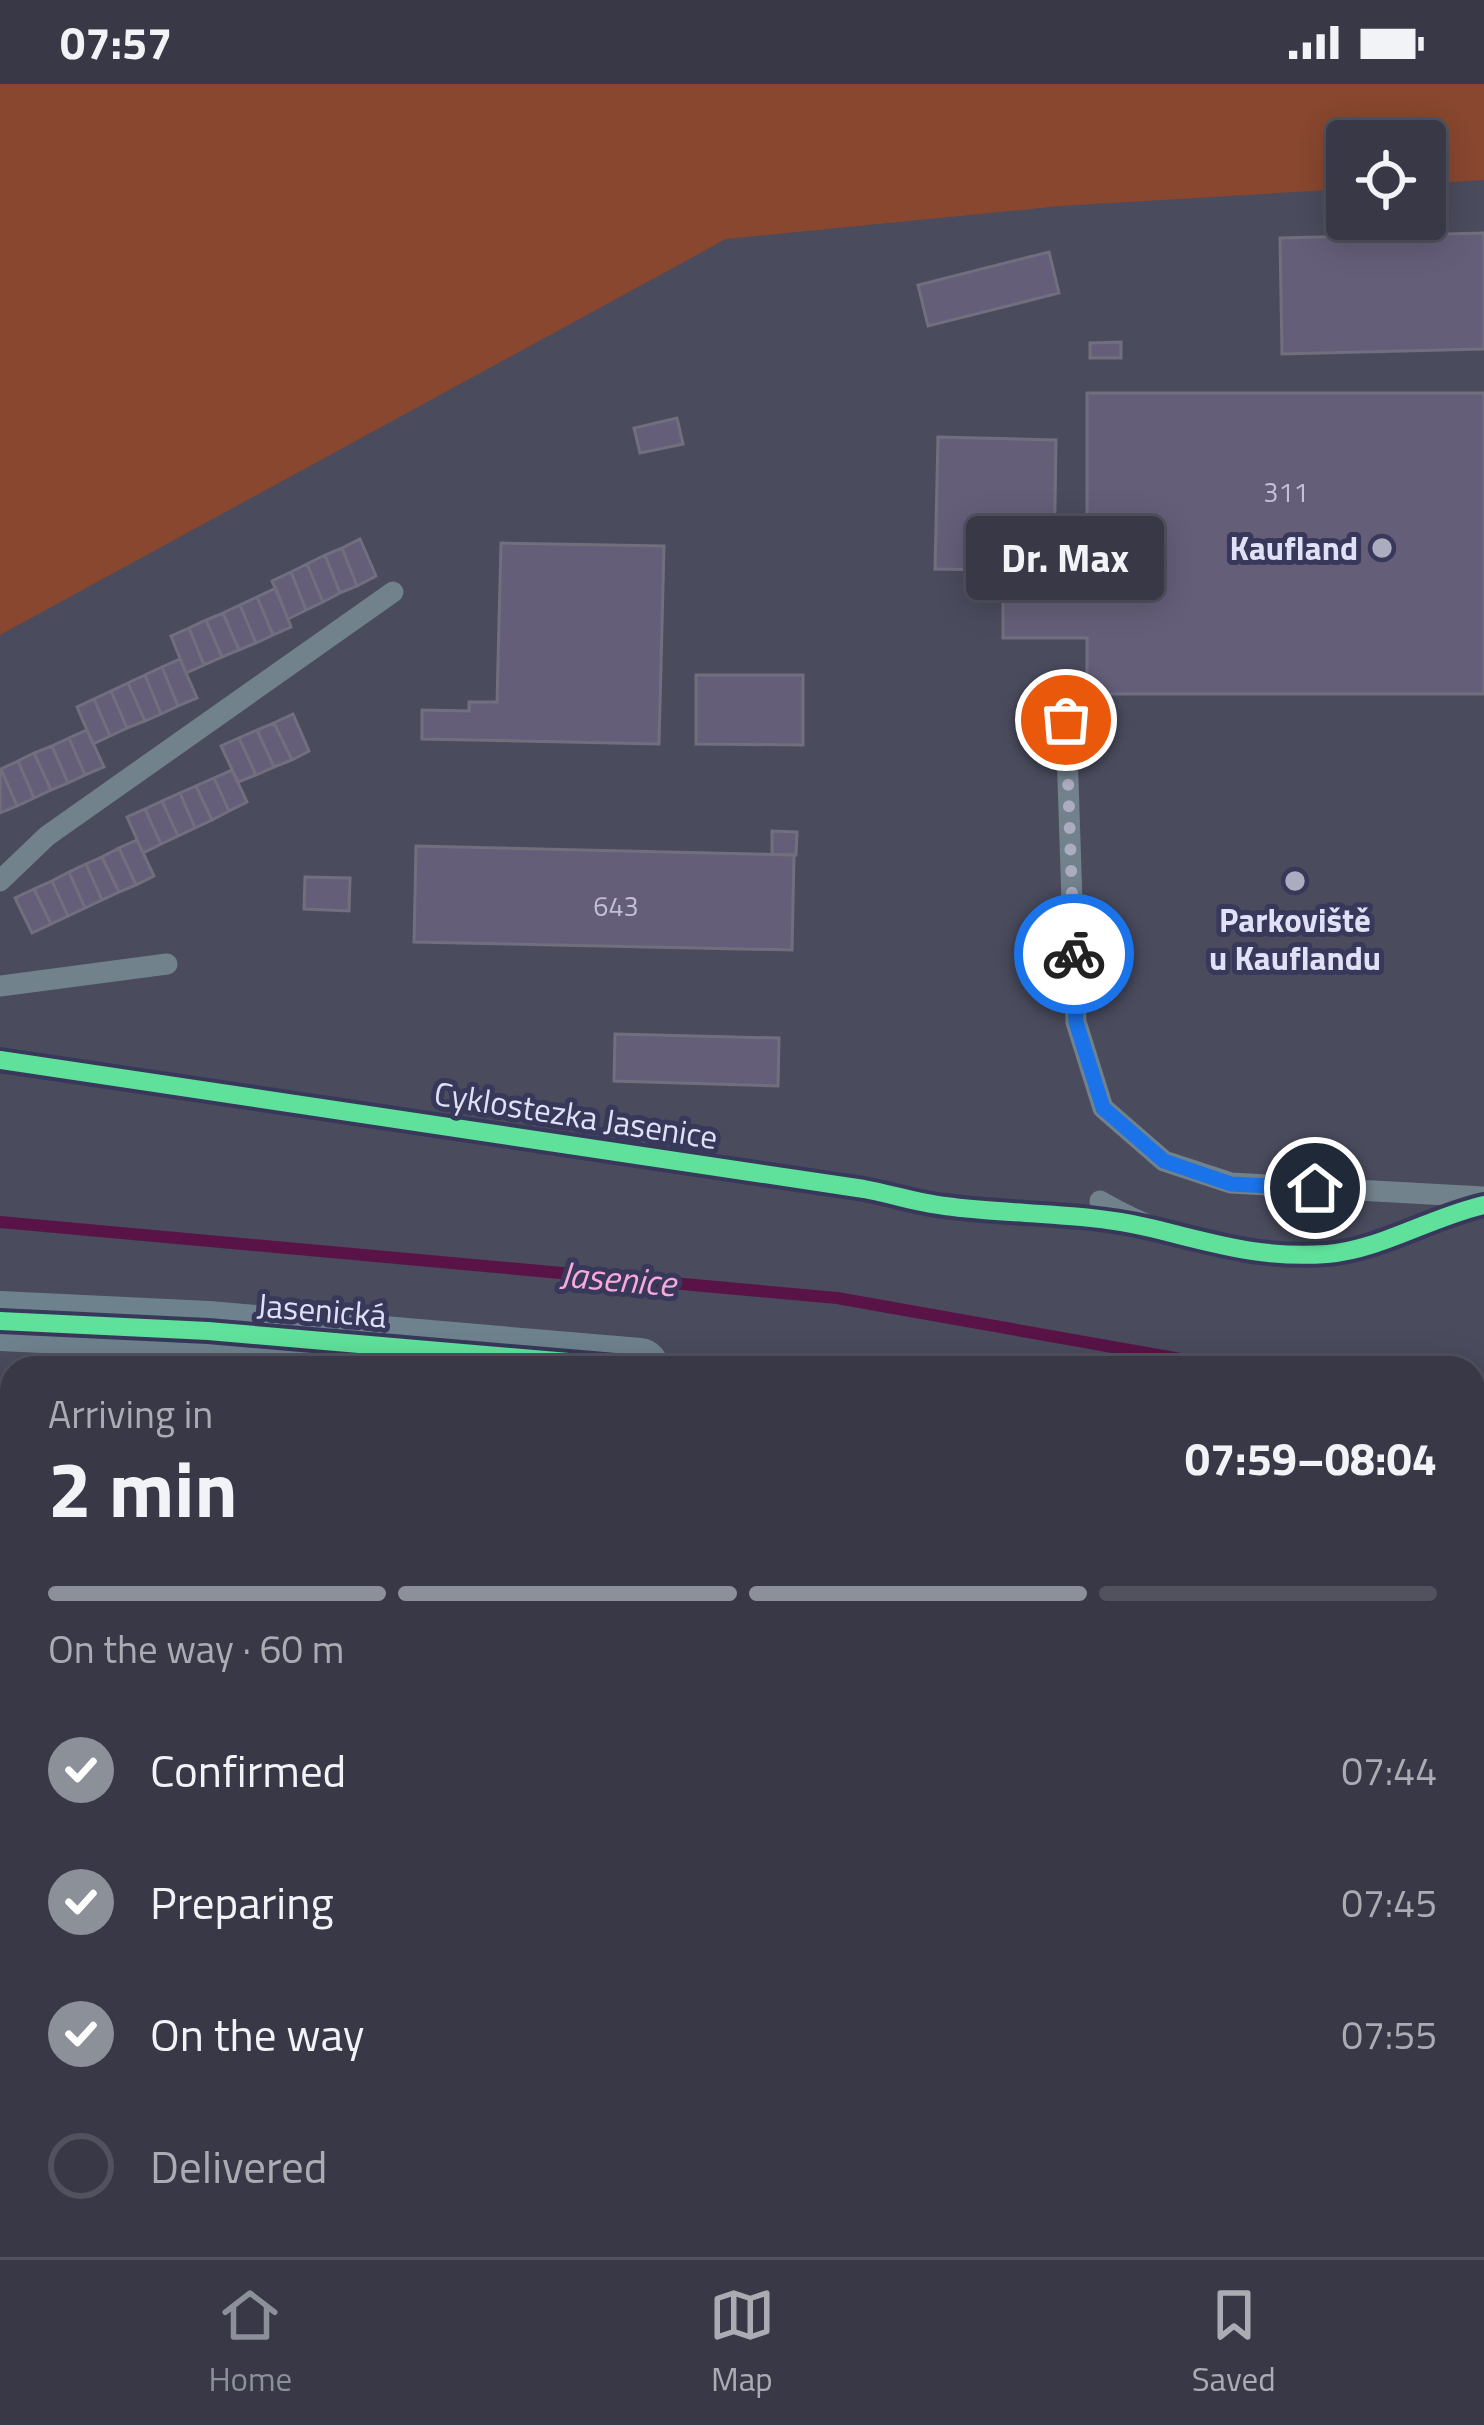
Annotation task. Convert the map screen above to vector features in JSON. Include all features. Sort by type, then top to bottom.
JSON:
[{"type":"street","name":"Jasenická","points":[[0,1321],[207,1349],[378,1356]]},
{"type":"lane","points":[[0,881],[47,836],[393,592]]},
{"type":"lane","points":[[1066,720],[1076,1022],[1103,1108],[1164,1161],[1231,1184],[1484,1201]]},
{"type":"lane","points":[[0,986],[167,964]]},
{"type":"lane","points":[[1100,1201],[1144,1227],[1197,1243],[1259,1253],[1329,1254],[1386,1240],[1484,1201]]},
{"type":"shaded area","points":[[0,84],[1484,84],[1484,180],[1446,183],[1446,120],[1326,120],[1326,190],[1061,206],[726,239],[0,635]]},
{"type":"building","points":[[1484,233],[1484,349],[1282,354],[1280,238],[1446,240],[1446,234]]},
{"type":"building","points":[[1049,252],[1059,293],[928,326],[918,285]]},
{"type":"building","points":[[1121,342],[1121,358],[1090,358],[1090,343]]},
{"type":"building","points":[[1087,393],[1484,393],[1484,694],[1087,694],[1087,638],[1003,638],[1003,589],[1087,589]]},
{"type":"building","points":[[677,418],[683,444],[640,453],[634,428]]},
{"type":"building","points":[[938,437],[1056,440],[1054,571],[935,569]]},
{"type":"building","points":[[360,539],[376,576],[357,586],[342,548]]},
{"type":"building","points":[[501,543],[664,546],[659,744],[422,739],[422,710],[469,711],[469,702],[497,702]]},
{"type":"building","points":[[342,548],[357,586],[340,593],[325,555]]},
{"type":"building","points":[[325,555],[340,593],[323,602],[307,564]]},
{"type":"building","points":[[307,564],[323,602],[306,610],[291,572]]},
{"type":"building","points":[[291,572],[306,610],[288,619],[272,581]]},
{"type":"building","points":[[276,588],[291,627],[273,635],[257,597]]},
{"type":"building","points":[[257,597],[273,635],[256,643],[240,605]]},
{"type":"building","points":[[240,605],[256,643],[239,650],[223,613]]},
{"type":"building","points":[[223,613],[239,650],[222,657],[206,620]]},
{"type":"building","points":[[206,620],[222,657],[204,665],[189,628]]},
{"type":"building","points":[[189,628],[204,665],[186,673],[171,636]]},
{"type":"building","points":[[180,659],[197,698],[178,706],[162,667]]},
{"type":"building","points":[[162,667],[178,706],[161,714],[145,675]]},
{"type":"building","points":[[145,675],[161,714],[145,721],[128,683]]},
{"type":"building","points":[[696,675],[803,675],[803,745],[696,744]]},
{"type":"building","points":[[128,683],[145,721],[127,728],[111,691]]},
{"type":"building","points":[[111,691],[127,728],[110,736],[94,699]]},
{"type":"building","points":[[94,699],[110,736],[93,744],[77,707]]},
{"type":"building","points":[[293,714],[309,751],[292,760],[274,723]]},
{"type":"building","points":[[274,723],[292,760],[274,767],[257,730]]},
{"type":"building","points":[[87,730],[104,767],[85,775],[69,738]]},
{"type":"building","points":[[257,730],[274,767],[256,775],[239,738]]},
{"type":"building","points":[[69,738],[85,775],[68,783],[52,746]]},
{"type":"building","points":[[239,738],[256,775],[238,782],[221,746]]},
{"type":"building","points":[[52,746],[68,783],[51,790],[34,753]]},
{"type":"building","points":[[34,753],[51,790],[34,798],[18,761]]},
{"type":"building","points":[[18,761],[34,798],[17,806],[1,769]]},
{"type":"building","points":[[0,769],[17,806],[0,813]]},
{"type":"building","points":[[232,770],[247,802],[229,811],[214,778]]},
{"type":"building","points":[[214,778],[229,811],[212,820],[196,786]]},
{"type":"building","points":[[196,786],[212,820],[195,828],[180,793]]},
{"type":"building","points":[[180,793],[195,828],[178,836],[162,801]]},
{"type":"building","points":[[162,801],[178,836],[161,844],[145,809]]},
{"type":"building","points":[[145,809],[161,844],[143,853],[127,817]]},
{"type":"building","points":[[772,831],[797,832],[796,855],[772,854]]},
{"type":"building","points":[[137,840],[154,876],[136,885],[119,848]]},
{"type":"building","points":[[416,846],[794,855],[792,950],[414,942]]},
{"type":"building","points":[[119,848],[136,885],[119,892],[102,857]]},
{"type":"building","points":[[102,857],[119,892],[102,900],[86,864]]},
{"type":"building","points":[[86,864],[102,900],[85,908],[69,872]]},
{"type":"building","points":[[69,872],[85,908],[68,916],[52,881]]},
{"type":"building","points":[[305,877],[350,878],[349,911],[304,909]]},
{"type":"building","points":[[52,881],[68,916],[51,924],[34,889]]},
{"type":"building","points":[[34,889],[51,924],[32,933],[15,898]]},
{"type":"building","points":[[615,1034],[779,1038],[778,1086],[614,1081]]},
{"type":"waterway","name":"Jasenice","points":[[0,1222],[837,1298],[1163,1356]]},
{"type":"cycle path","name":"Cyklostezka Jasenice","points":[[0,1060],[864,1189],[935,1205],[1121,1222],[1279,1254],[1347,1251],[1484,1205]]},
{"type":"cycle path","points":[[0,1321],[208,1331],[499,1356]]},
{"type":"way so far","points":[[1066,720],[1074,954]]},
{"type":"place","name":"Kaufland","points":[[1382,548]]},
{"type":"place","name":"Dr. Max","points":[[1066,720]]},
{"type":"place","name":"Parkoviště u Kauflandu","points":[[1295,881]]},
{"type":"route","points":[[1074,954],[1076,1022],[1103,1108],[1164,1161],[1231,1184],[1315,1188]]}]
